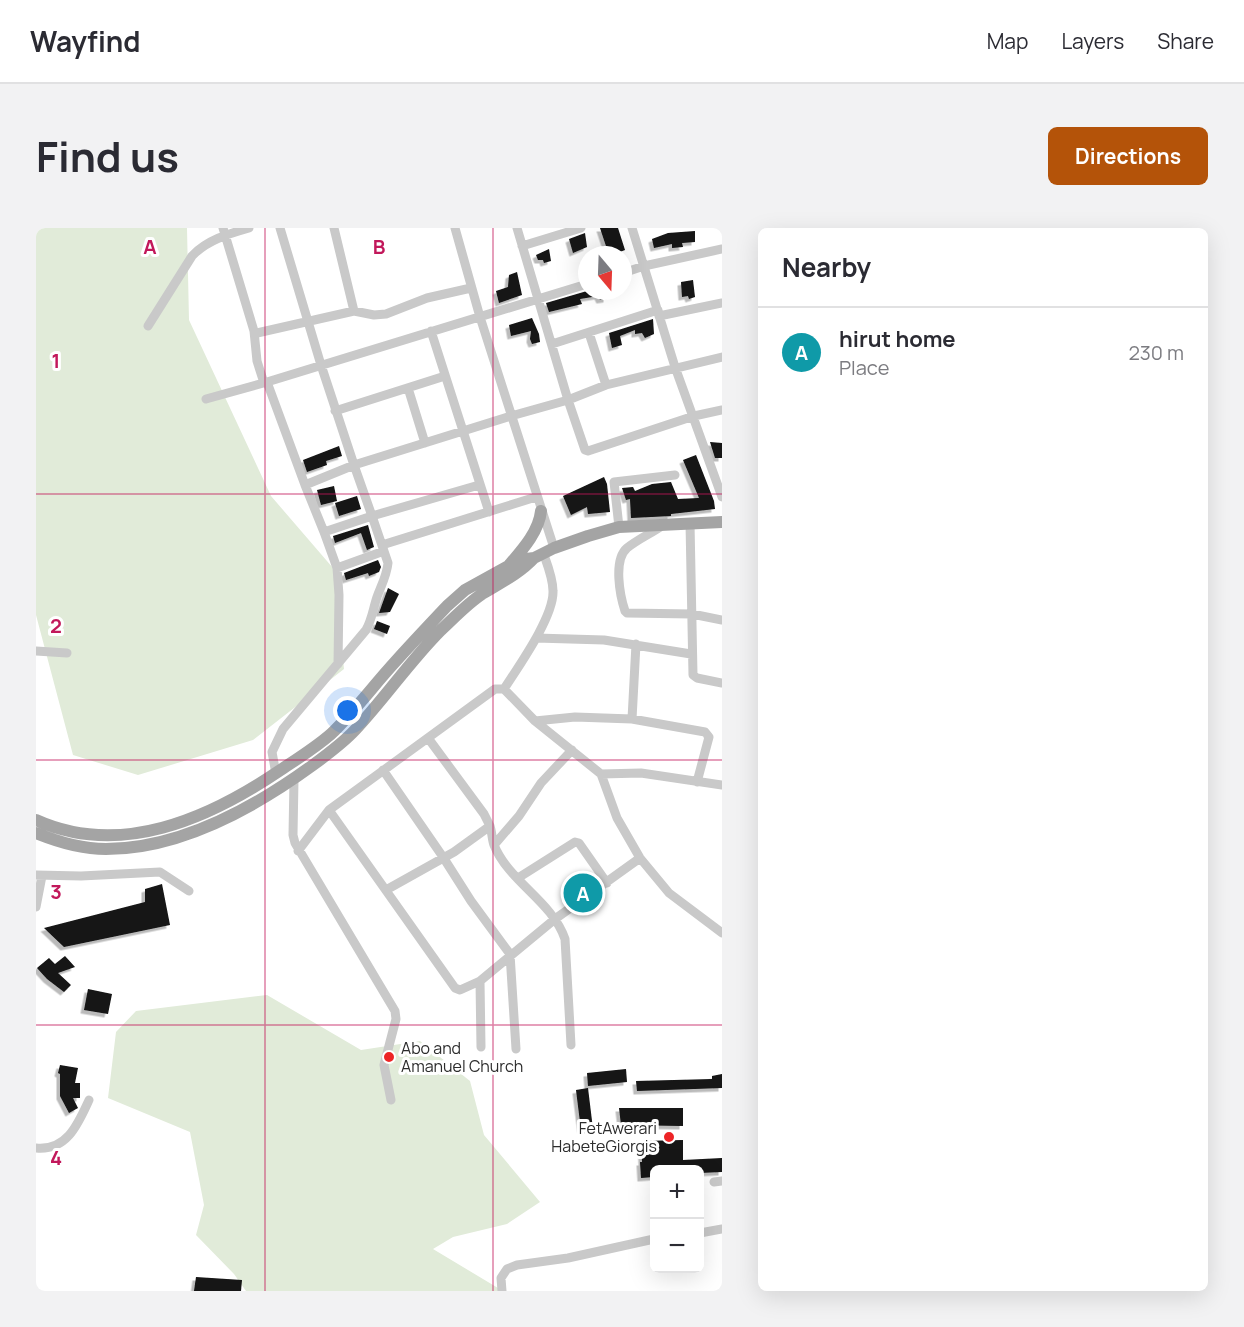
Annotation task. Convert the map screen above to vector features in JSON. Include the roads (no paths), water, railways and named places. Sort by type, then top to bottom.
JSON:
[{"type":"main road","points":[[510,565],[540,520],[540,511]]},
{"type":"main road","points":[[36,820],[64,830],[92,835],[118,836],[172,832],[273,776],[329,735],[447,606],[465,590],[519,560],[544,554],[618,527],[722,522]]},
{"type":"main road","points":[[36,833],[69,844],[107,849],[138,846],[172,832],[233,814],[294,779],[339,746],[376,706],[408,666],[467,605],[544,554]]},
{"type":"main road","points":[[365,697],[376,706]]},
{"type":"street","points":[[148,326],[192,256],[201,247],[224,232],[249,228]]},
{"type":"street","points":[[273,776],[272,752],[283,729],[366,630],[374,616],[376,600],[388,563],[335,411],[280,228]]},
{"type":"street","points":[[334,228],[354,311]]},
{"type":"street","points":[[455,228],[471,288],[540,511],[544,554],[553,589],[552,601],[536,638],[504,689]]},
{"type":"street","points":[[516,228],[583,447],[588,451],[694,416],[722,410]]},
{"type":"street","points":[[522,246],[577,228]]},
{"type":"street","points":[[632,228],[675,367],[722,497]]},
{"type":"street","points":[[224,232],[254,331],[257,361],[337,568],[338,664]]},
{"type":"street","points":[[632,270],[722,249]]},
{"type":"street","points":[[206,399],[266,383],[578,287]]},
{"type":"street","points":[[254,331],[261,333],[308,320],[354,311],[374,315],[386,314],[420,300],[471,288]]},
{"type":"street","points":[[552,344],[658,313],[722,303]]},
{"type":"street","points":[[431,331],[489,512]]},
{"type":"street","points":[[589,333],[606,385]]},
{"type":"street","points":[[305,485],[354,465],[568,400],[606,385],[722,357]]},
{"type":"street","points":[[335,411],[445,376]]},
{"type":"street","points":[[408,388],[425,443]]},
{"type":"street","points":[[613,471],[618,527]]},
{"type":"street","points":[[614,482],[675,475]]},
{"type":"street","points":[[324,532],[480,485]]},
{"type":"street","points":[[337,568],[383,548],[536,497]]},
{"type":"street","points":[[690,523],[693,675],[722,683]]},
{"type":"street","points":[[665,524],[627,548],[622,554],[618,571],[623,607],[627,613],[692,614],[722,620]]},
{"type":"street","points":[[536,638],[604,640],[691,654]]},
{"type":"street","points":[[632,719],[636,644]]},
{"type":"street","points":[[36,651],[67,653]]},
{"type":"street","points":[[298,851],[329,810],[495,689],[504,689],[536,721],[601,774],[616,818],[640,858],[669,893],[722,933]]},
{"type":"street","points":[[536,721],[575,717],[632,719],[708,734],[697,782]]},
{"type":"street","points":[[428,738],[484,814],[490,826],[494,845],[518,878],[555,919],[565,939],[571,1045]]},
{"type":"street","points":[[494,845],[519,816],[541,783],[572,750]]},
{"type":"street","points":[[383,770],[471,901],[510,954],[516,1049]]},
{"type":"street","points":[[601,774],[641,773],[722,785]]},
{"type":"street","points":[[294,779],[293,835],[298,851],[395,1011],[396,1019],[384,1065],[391,1100]]},
{"type":"street","points":[[329,810],[454,988],[463,990],[480,981],[555,919],[640,858]]},
{"type":"street","points":[[386,890],[490,826]]},
{"type":"street","points":[[518,878],[575,842],[579,843],[607,883]]},
{"type":"street","points":[[36,908],[39,876],[160,872],[189,891]]},
{"type":"street","points":[[480,981],[481,1047]]},
{"type":"street","points":[[36,1148],[48,1149],[67,1138],[76,1128],[90,1100]]},
{"type":"street","points":[[704,1232],[722,1229]]},
{"type":"street","points":[[502,1291],[501,1278],[507,1269],[517,1264],[568,1258],[650,1240]]},
{"type":"place","name":"hirut home","points":[[583,893]]},
{"type":"place","name":"Abo and Amanuel Church","points":[[389,1057]]},
{"type":"place","name":"FetAwerari HabeteGiorgis","points":[[669,1137]]}]
